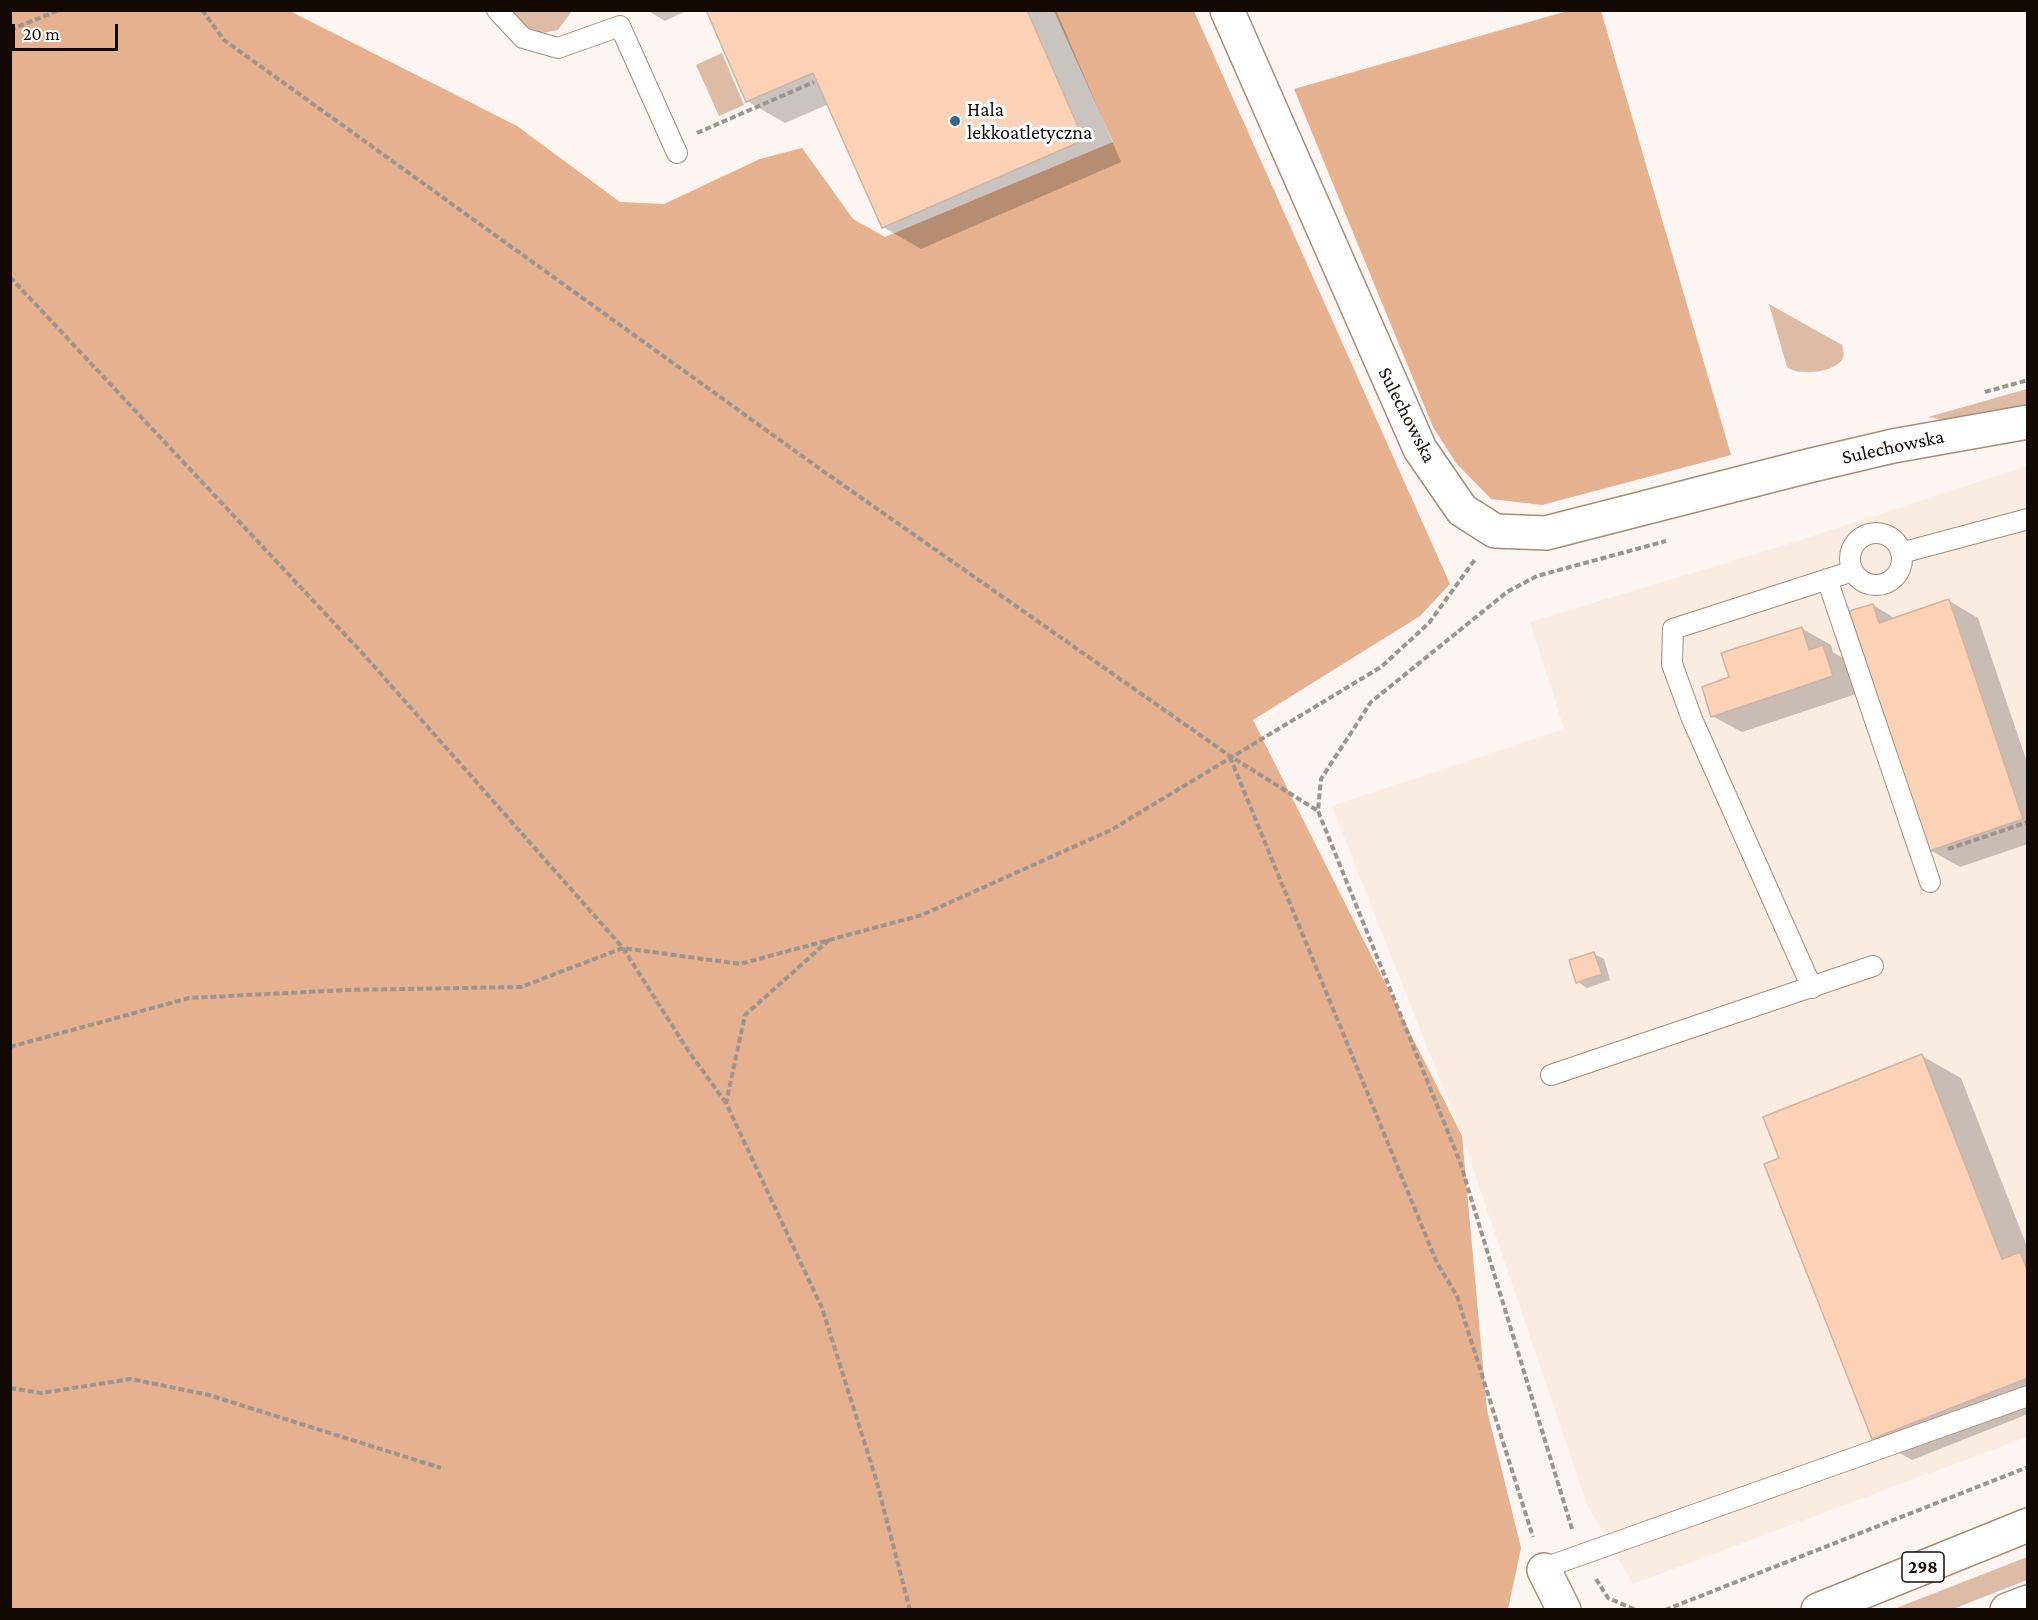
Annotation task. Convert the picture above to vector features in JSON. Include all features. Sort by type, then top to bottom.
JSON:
[{"type":"street","name":"Sulechowska","points":[[1227,10],[1420,449],[1462,510],[1495,531],[1546,533],[1893,446],[2028,422]]},
{"type":"street","name":"298","points":[[1820,1607],[2028,1525]]},
{"type":"street","points":[[1544,1572],[1554,1610]]},
{"type":"street","points":[[1544,1572],[1564,1610]]},
{"type":"street","points":[[2007,1610],[2028,1602]]},
{"type":"lane","points":[[497,10],[523,38],[558,48],[620,26],[675,149]]},
{"type":"lane","points":[[1901,553],[2028,519]]},
{"type":"lane","points":[[1867,535],[1884,535],[1892,539],[1901,553],[1900,569],[1889,582],[1872,585],[1857,578],[1853,571],[1850,563],[1854,546],[1867,535]]},
{"type":"lane","points":[[1812,988],[1692,719],[1671,664],[1673,629],[1853,571]]},
{"type":"lane","points":[[1827,579],[1930,882]]},
{"type":"lane","points":[[1551,1075],[1874,966]]},
{"type":"lane","points":[[1544,1572],[1582,1556],[2028,1396]]},
{"type":"path","points":[[10,30],[59,10]]},
{"type":"path","points":[[202,10],[224,40],[832,478],[1230,756],[1318,812]]},
{"type":"path","points":[[675,149],[814,82]]},
{"type":"path","points":[[10,278],[365,657],[623,948],[689,1052],[726,1103],[822,1308],[876,1479],[910,1610]]},
{"type":"path","points":[[10,1047],[189,998],[346,990],[521,987],[623,948],[740,964],[922,915],[1111,830],[1230,756],[1381,667],[1429,623],[1495,531]]},
{"type":"path","points":[[1636,1610],[1608,1598],[1582,1556],[1561,1501],[1460,1162],[1318,812],[1321,779],[1371,702],[1507,592],[1537,576],[1673,539]]},
{"type":"path","points":[[1230,756],[1437,1263],[1457,1296],[1544,1572]]},
{"type":"path","points":[[1922,858],[2028,822]]},
{"type":"path","points":[[726,1103],[746,1015],[829,940]]},
{"type":"path","points":[[10,1388],[41,1393],[131,1379],[209,1395],[441,1467]]},
{"type":"path","points":[[1665,1610],[2028,1467]]},
{"type":"shaded area","points":[[11,10],[290,11],[517,126],[620,202],[664,204],[760,159],[802,148],[853,219],[885,237],[1113,142],[1054,11],[1194,11],[1450,584],[1420,616],[1253,720],[1462,1136],[1487,1410],[1521,1548],[1508,1609],[11,1609]]},
{"type":"shaded area","points":[[1571,10],[1601,11],[1731,455],[1542,505],[1491,499],[1456,463],[1433,427],[1294,89]]},
{"type":"shaded area","points":[[507,11],[572,11],[558,30],[533,35]]},
{"type":"shaded area","points":[[722,53],[744,105],[719,116],[696,65]]},
{"type":"shaded area","points":[[1769,304],[1842,345],[1844,355],[1842,360],[1831,368],[1815,372],[1799,372],[1787,367]]},
{"type":"shaded area","points":[[2027,389],[2027,404],[1944,420],[1928,417]]},
{"type":"shaded area","points":[[2027,466],[2027,1437],[1633,1584],[1587,1505],[1462,1136],[1332,806],[1564,729],[1530,622],[1788,544]]},
{"type":"shaded area","points":[[2027,1557],[2027,1580],[1953,1609],[1894,1609]]},
{"type":"building","name":"Hala lekkoatletyczna","points":[[706,10],[1027,10],[1084,140],[882,228],[813,73],[746,102]]},
{"type":"building","points":[[1949,599],[2023,819],[1929,851],[1849,611],[1873,604],[1879,623]]},
{"type":"building","points":[[1802,627],[1809,650],[1823,645],[1833,676],[1711,717],[1702,687],[1729,677],[1721,653]]},
{"type":"building","points":[[1594,952],[1602,974],[1576,983],[1569,960]]},
{"type":"building","points":[[1922,1054],[2002,1259],[2020,1252],[2028,1272],[2028,1378],[1872,1439],[1764,1164],[1779,1158],[1763,1117]]},
{"type":"place","name":"Hala lekkoatletyczna","points":[[955,121]]}]
